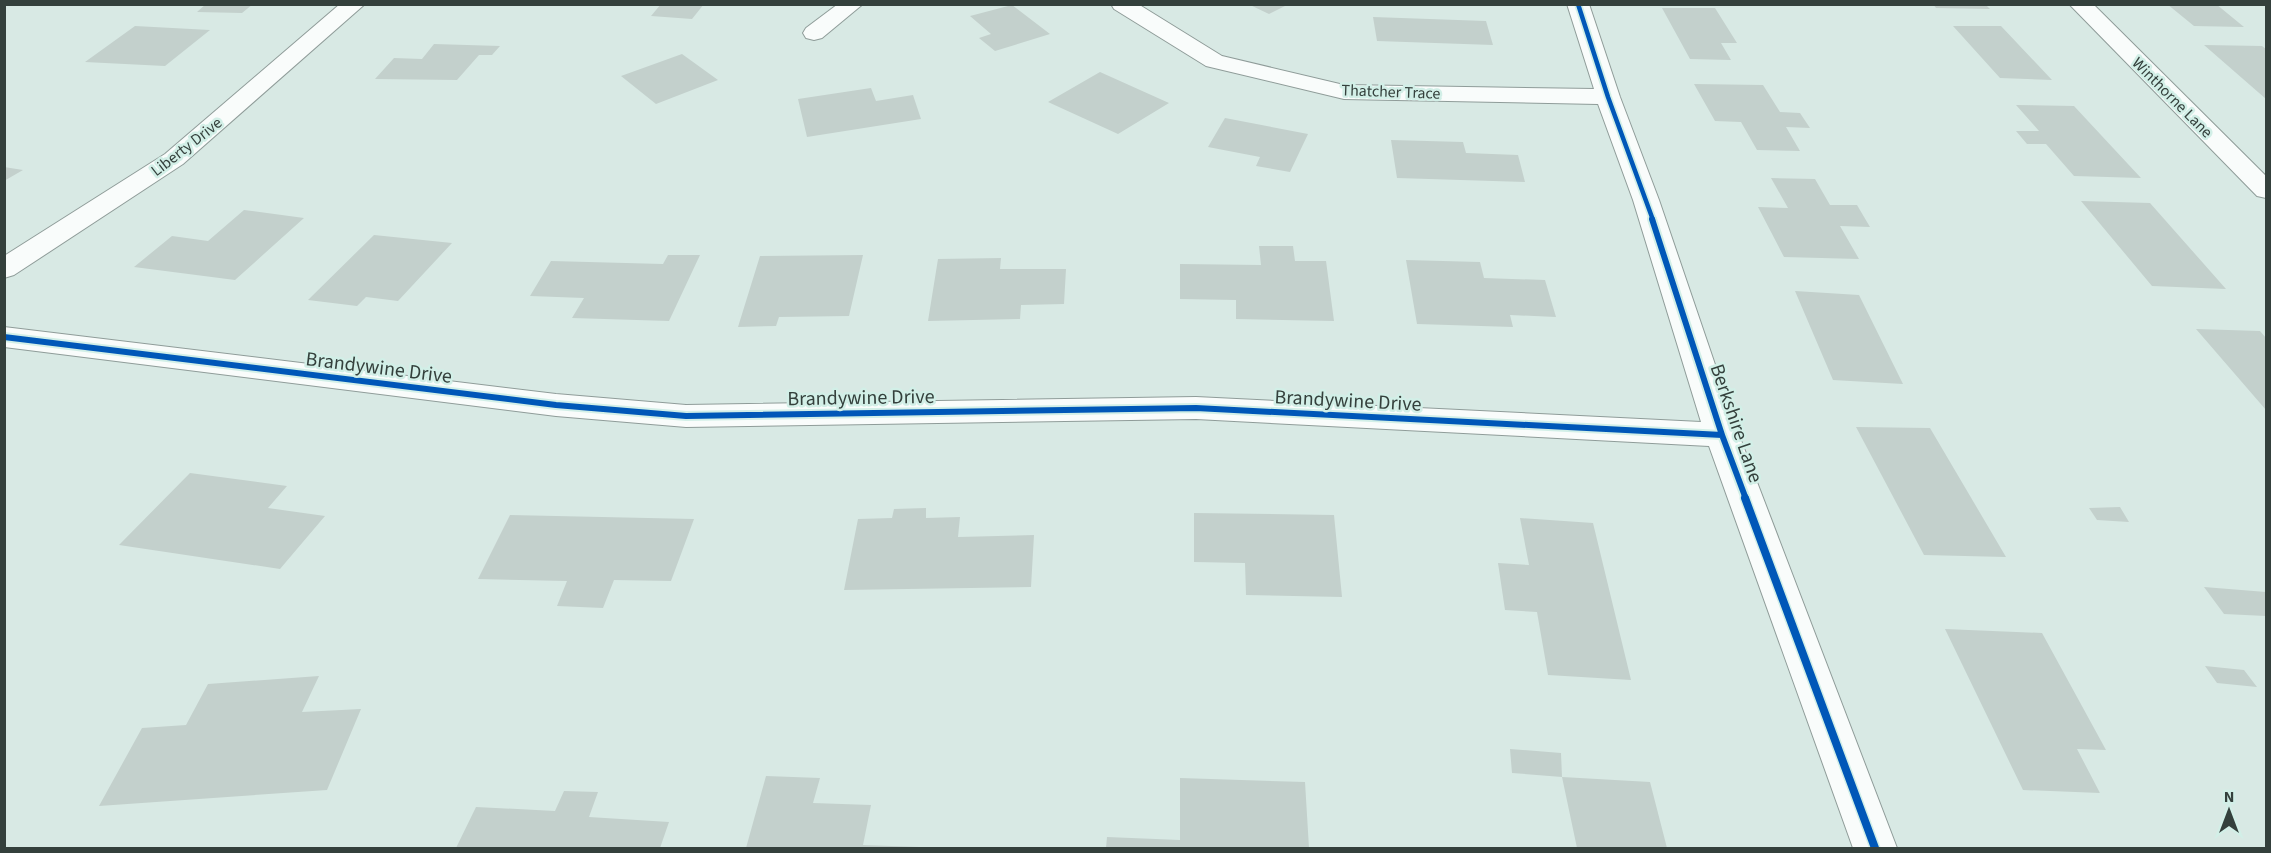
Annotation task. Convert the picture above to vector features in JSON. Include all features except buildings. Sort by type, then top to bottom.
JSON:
[{"type":"street","name":"Liberty Drive","points":[[4,269],[174,159],[354,4]]},
{"type":"street","points":[[813,33],[852,4]]},
{"type":"street","name":"Thatcher Trace","points":[[1122,4],[1214,61],[1344,92],[1608,97]]},
{"type":"street","name":"Berkshire Lane","points":[[1578,4],[1608,97],[1646,200],[1722,435],[1875,849]]},
{"type":"street","name":"Winthorne Lane","points":[[2080,4],[2266,190]]},
{"type":"street","name":"Brandywine Drive","points":[[4,337],[544,404],[686,416],[1196,408],[1722,435]]},
{"type":"cycle path","points":[[1578,4],[1608,97],[1646,200],[1722,435],[1875,848]]},
{"type":"cycle path","points":[[4,337],[556,405],[686,416],[1196,408],[1722,435]]}]
